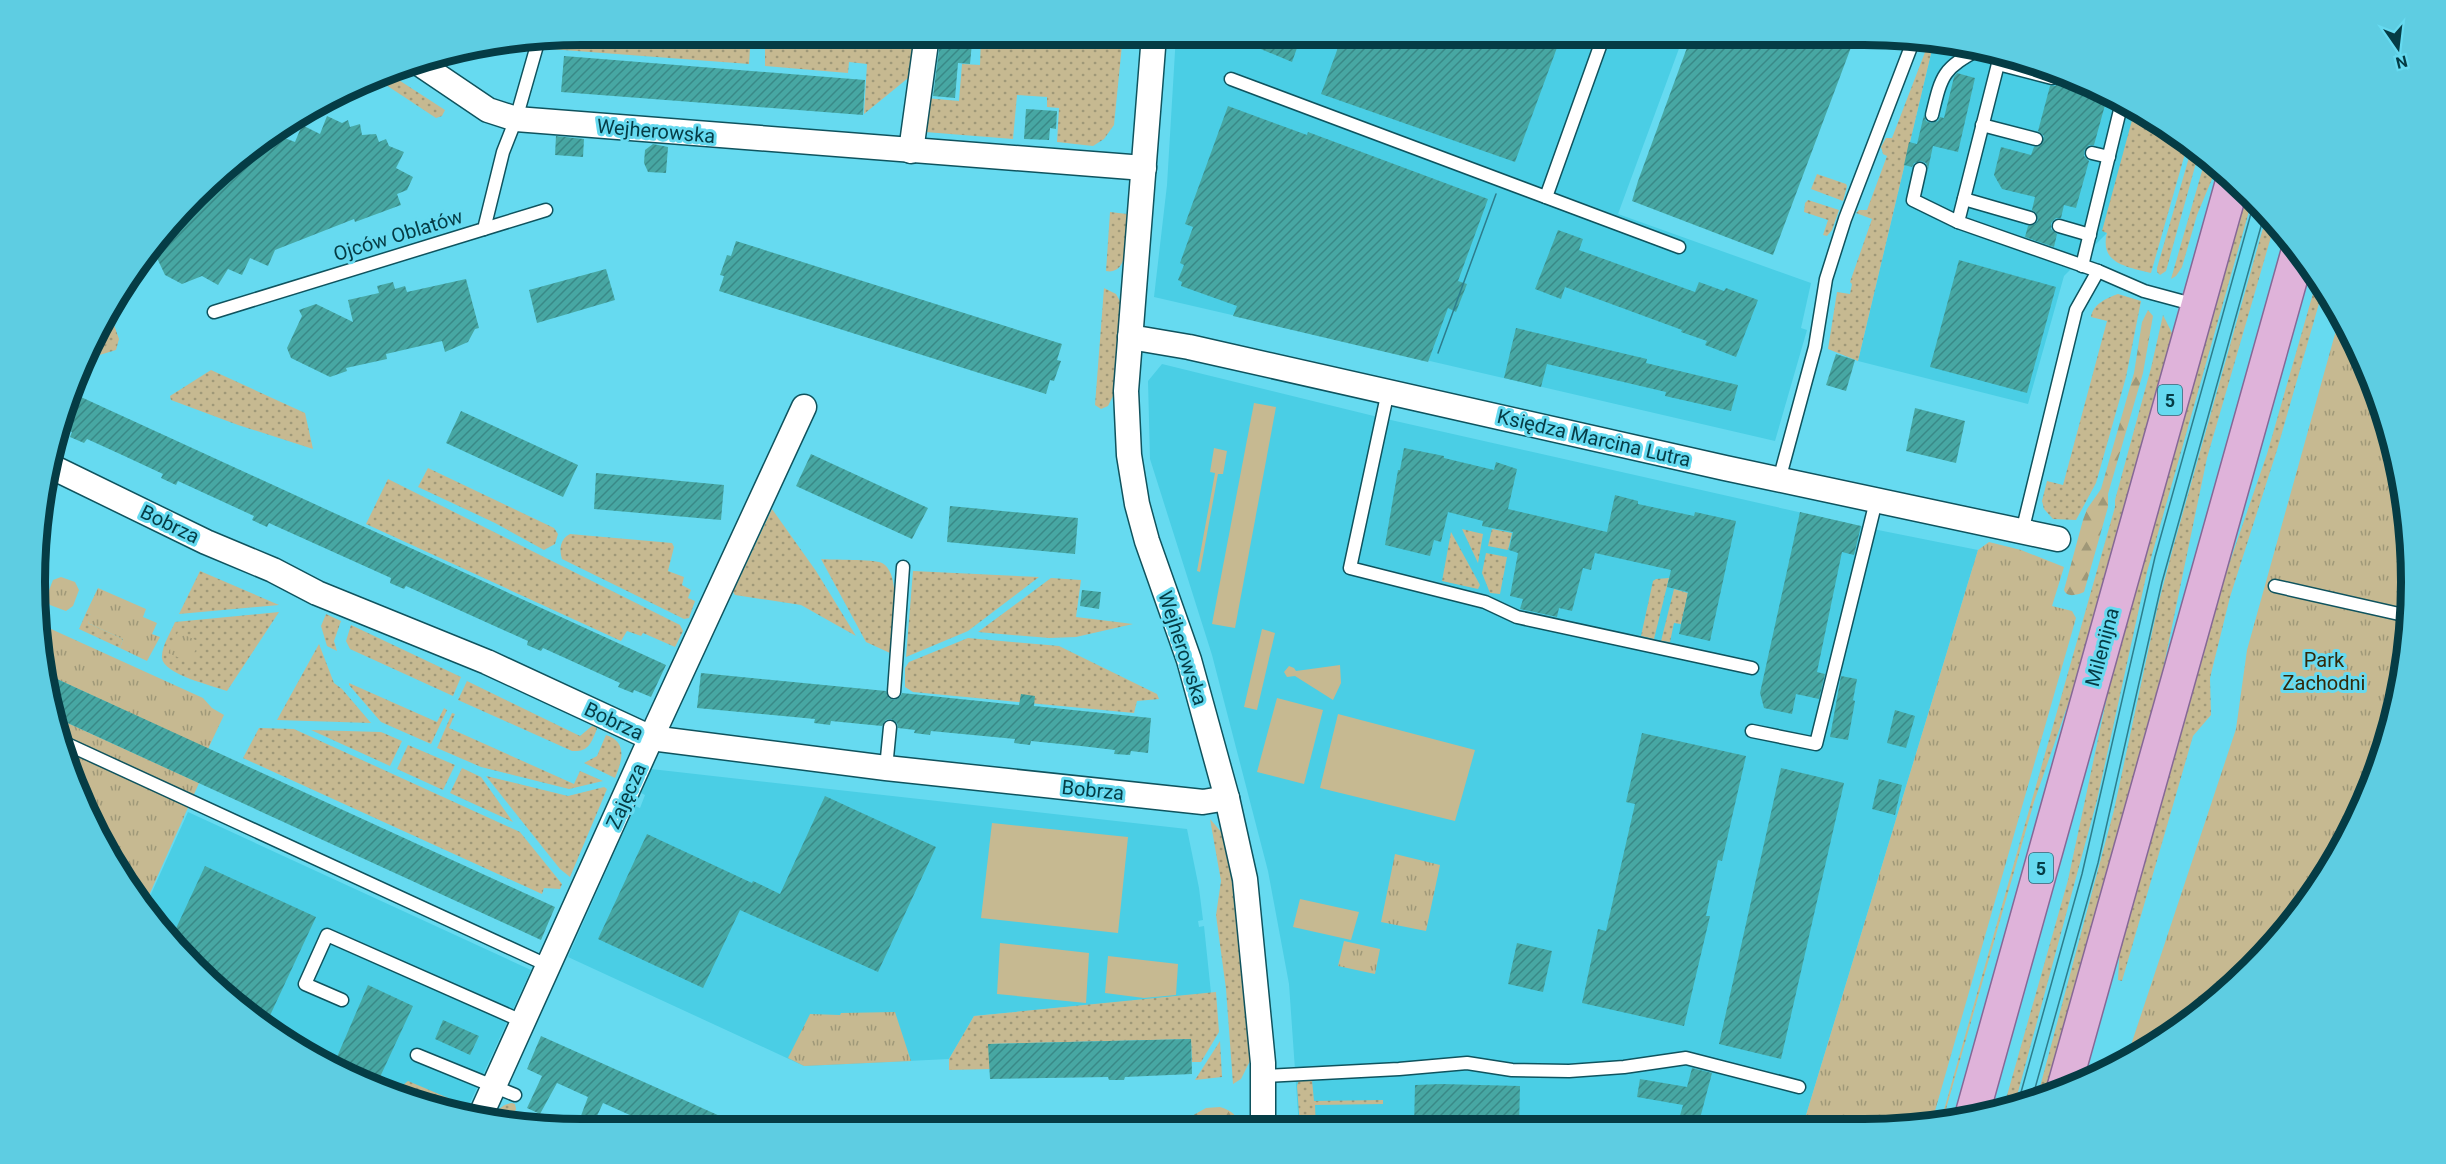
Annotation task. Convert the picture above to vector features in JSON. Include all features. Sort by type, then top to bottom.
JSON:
[{"type":"main road","name":"Milenijna","points":[[1974,1108],[2230,189]]},
{"type":"main road","points":[[2066,1080],[2295,262]]},
{"type":"street","points":[[911,151],[925,45]]},
{"type":"street","name":"Wejherowska","points":[[1153,45],[1126,390],[1129,455],[1137,504],[1147,541],[1189,660],[1227,798],[1245,879],[1259,1016],[1263,1119]]},
{"type":"street","name":"Wejherowska","points":[[426,68],[488,110],[516,119],[1144,168]]},
{"type":"street","name":"Księdza Marcina Lutra","points":[[1130,337],[1189,346],[1779,480],[2058,539]]},
{"type":"street","name":"Zajęcza","points":[[487,1110],[504,1091],[524,1022],[651,738],[804,407]]},
{"type":"street","name":"Bobrza","points":[[57,469],[206,542],[273,570],[317,593],[487,662],[651,738],[886,768],[1203,802],[1227,798]]},
{"type":"lane","points":[[1546,197],[1600,45]]},
{"type":"lane","name":"Ojców Oblatów","points":[[214,312],[484,229],[503,152],[516,119],[537,47]]},
{"type":"lane","points":[[1779,480],[1815,347],[1826,279],[1845,219],[1911,47]]},
{"type":"lane","points":[[1932,114],[1941,78],[1954,63],[1969,55]]},
{"type":"lane","points":[[1958,222],[1998,64],[2045,76]]},
{"type":"lane","points":[[1231,79],[1679,247]]},
{"type":"lane","points":[[2082,266],[2120,110]]},
{"type":"lane","points":[[1982,125],[2036,139]]},
{"type":"lane","points":[[2092,153],[2109,157]]},
{"type":"lane","points":[[1920,169],[1913,200],[1958,222],[2098,271],[2144,291],[2197,305]]},
{"type":"lane","points":[[1964,199],[2030,219]]},
{"type":"lane","points":[[484,229],[546,210]]},
{"type":"lane","points":[[2059,226],[2090,235]]},
{"type":"lane","points":[[2022,532],[2076,310],[2098,271]]},
{"type":"lane","points":[[1388,391],[1350,568],[1485,602],[1517,617],[1752,668]]},
{"type":"lane","points":[[1752,730],[1816,744],[1876,501]]},
{"type":"lane","points":[[894,692],[903,567]]},
{"type":"lane","points":[[2276,586],[2400,614]]},
{"type":"lane","points":[[886,768],[890,727]]},
{"type":"lane","points":[[70,745],[549,966]]},
{"type":"lane","points":[[342,1000],[305,984],[327,935],[524,1022]]},
{"type":"lane","points":[[417,1055],[504,1091]]},
{"type":"lane","points":[[1263,1076],[1467,1063],[1512,1070],[1569,1071],[1624,1067],[1686,1058],[1799,1087]]},
{"type":"shaded area","points":[[1175,45],[1680,45],[1618,214],[1811,283],[1801,328],[1807,330],[1775,441],[1154,297],[1167,185]]},
{"type":"shaded area","points":[[1932,50],[1969,55],[2037,73],[2102,100],[2137,119],[2107,233],[2064,276],[2028,404],[1858,361]]},
{"type":"shaded area","points":[[1162,364],[1382,418],[1878,530],[1978,550],[1805,1119],[1298,1119],[1289,984],[1268,871],[1212,655],[1150,459],[1148,381]]},
{"type":"shaded area","points":[[651,769],[1187,829],[1199,888],[1203,920],[1198,921],[1199,927],[1204,926],[1211,993],[974,1016],[949,1059],[804,1066],[568,957],[635,806],[640,808],[645,795],[641,793]]},
{"type":"shaded area","points":[[188,812],[531,970],[468,1107],[409,1091],[344,1064],[313,1047],[255,1008],[228,986],[178,936],[149,899]]},
{"type":"green space","points":[[582,45],[750,45],[749,64],[550,49],[551,46]]},
{"type":"green space","points":[[765,45],[917,45],[913,74],[864,114],[867,64],[849,62],[848,73],[765,66]]},
{"type":"green space","points":[[981,45],[1122,45],[1114,125],[1104,139],[1093,146],[1057,142],[1059,108],[1047,107],[1047,97],[1017,95],[1013,139],[925,132],[926,98],[959,101],[962,64],[980,65]]},
{"type":"green space","points":[[1926,49],[1932,50],[1858,361],[1828,349],[1837,292],[1850,294],[1852,284],[1850,282],[1872,219],[1856,213],[1859,210],[1867,210],[1887,156],[1883,154],[1881,147],[1886,138],[1892,138]]},
{"type":"green space","points":[[396,78],[445,110],[442,116],[436,118],[383,83]]},
{"type":"green space","points":[[2133,117],[2185,152],[2151,273],[2125,266],[2111,258],[2107,251],[2107,233],[2102,231]]},
{"type":"green space","points":[[2190,155],[2197,161],[2166,271],[2160,275],[2157,268]]},
{"type":"green space","points":[[2203,166],[2214,175],[2197,215],[2182,267],[2171,279]]},
{"type":"green space","points":[[1817,174],[1846,184],[1843,201],[1811,189]]},
{"type":"green space","points":[[2241,199],[2250,208],[2147,572],[2097,800],[2017,1097],[2006,1100],[2068,880],[2127,603]]},
{"type":"green space","points":[[1808,200],[1839,210],[1832,230],[1827,236],[1823,235],[1828,220],[1804,212],[1805,203]]},
{"type":"green space","points":[[1110,212],[1127,214],[1127,240],[1124,259],[1120,266],[1114,271],[1106,271]]},
{"type":"green space","points":[[2264,224],[2272,233],[2207,458],[2155,708],[2051,1086],[2039,1090],[2114,810],[2158,605]]},
{"type":"green space","points":[[1104,288],[1116,294],[1121,303],[1114,394],[1108,406],[1101,409],[1095,405]]},
{"type":"green space","points":[[2314,290],[2320,300],[2277,450],[2230,597],[2210,678],[2211,715],[2193,736],[2122,981],[2118,980],[2120,940],[2215,605],[2267,454]]},
{"type":"green space","points":[[2118,294],[2141,301],[2126,377],[2096,483],[2076,520],[2053,519],[2044,509],[2042,501],[2047,481],[2063,485],[2107,321],[2091,317],[2092,312],[2101,302]]},
{"type":"green space","points":[[2148,310],[2153,316],[2143,373],[2108,494],[2108,507],[2084,592],[2070,595],[2064,590],[2083,520],[2087,509],[2101,489],[2134,373],[2142,322]]},
{"type":"green space","points":[[2163,315],[2172,333],[2172,345],[2082,664],[2034,802],[1943,1113],[2115,507]]},
{"type":"green space","points":[[113,321],[119,339],[116,350],[95,357]]},
{"type":"green space","name":"Park Zachodni","points":[[2337,328],[2346,344],[2373,409],[2391,477],[2396,512],[2400,547],[2400,617],[2391,687],[2383,721],[2373,755],[2346,820],[2290,909],[2244,962],[2218,986],[2191,1008],[2130,1048],[2236,729],[2247,650]]},
{"type":"green space","points":[[211,370],[305,413],[313,449],[171,400],[170,396]]},
{"type":"green space","points":[[1254,403],[1276,407],[1235,628],[1212,624]]},
{"type":"green space","points":[[1214,448],[1227,451],[1223,474],[1218,474],[1200,572],[1197,571],[1215,473],[1210,472]]},
{"type":"green space","points":[[428,468],[554,528],[558,534],[555,544],[544,550],[495,523],[418,487]]},
{"type":"green space","points":[[388,479],[680,625],[683,631],[675,647],[643,633],[641,636],[627,631],[621,641],[366,524]]},
{"type":"green space","points":[[772,509],[816,571],[856,636],[801,605],[735,595],[733,592]]},
{"type":"green space","points":[[1462,529],[1483,534],[1478,563]]},
{"type":"green space","points":[[1492,529],[1512,533],[1508,550],[1488,546]]},
{"type":"green space","points":[[1451,532],[1480,585],[1478,589],[1442,581]]},
{"type":"green space","points":[[570,534],[672,543],[674,547],[668,571],[684,577],[682,585],[691,590],[688,598],[695,601],[689,618],[684,619],[562,559],[561,545]]},
{"type":"green space","points":[[1989,542],[2021,550],[2064,567],[2052,606],[2072,611],[2076,618],[1934,1114],[1899,1118],[1805,1119],[1978,550]]},
{"type":"green space","points":[[1486,553],[1507,557],[1500,594],[1490,593],[1482,573]]},
{"type":"green space","points":[[821,559],[878,562],[888,569],[892,579],[895,604],[890,653],[866,642]]},
{"type":"green space","points":[[200,571],[279,605],[179,614]]},
{"type":"green space","points":[[913,571],[1039,577],[968,631],[906,657]]},
{"type":"green space","points":[[61,577],[75,582],[79,590],[73,606],[66,611],[50,605],[46,598],[53,580]]},
{"type":"green space","points":[[1051,578],[1081,580],[1076,617],[1133,624],[1076,637],[1049,638],[978,632]]},
{"type":"green space","points":[[1669,578],[1654,639],[1641,636],[1653,581]]},
{"type":"green space","points":[[98,588],[146,609],[143,617],[157,623],[152,634],[160,637],[147,661],[120,648],[123,639],[88,623],[91,615],[86,613]]},
{"type":"green space","points":[[1674,589],[1688,593],[1681,624],[1674,623],[1670,642],[1661,641]]},
{"type":"green space","points":[[279,612],[227,691],[179,674],[165,664],[162,658],[165,644],[175,622]]},
{"type":"green space","points":[[86,613],[92,615],[88,623],[123,639],[120,648],[79,629]]},
{"type":"green space","points":[[326,614],[341,621],[334,641],[337,651],[327,646],[321,626]]},
{"type":"green space","points":[[351,625],[461,677],[453,696],[350,649],[346,641]]},
{"type":"green space","points":[[47,627],[203,698],[212,708],[224,715],[208,749],[54,678]]},
{"type":"green space","points":[[1262,629],[1275,633],[1257,710],[1244,707]]},
{"type":"green space","points":[[178,632],[200,642],[189,662],[168,653]]},
{"type":"green space","points":[[968,638],[1059,646],[1157,694],[1159,699],[1137,701],[1134,713],[913,692],[905,687],[905,668],[909,662]]},
{"type":"green space","points":[[319,644],[334,683],[371,723],[277,720]]},
{"type":"green space","points":[[1340,665],[1341,683],[1333,700],[1295,676],[1287,677],[1284,672],[1289,666],[1296,671]]},
{"type":"green space","points":[[467,681],[580,736],[592,726],[597,729],[586,748],[572,751],[458,700]]},
{"type":"green space","points":[[349,683],[437,722],[444,708],[447,710],[431,744],[381,722]]},
{"type":"green space","points":[[1277,698],[1323,710],[1304,784],[1257,772]]},
{"type":"green space","points":[[452,713],[455,714],[449,728],[574,784],[580,771],[603,781],[569,789],[481,767],[437,748]]},
{"type":"green space","points":[[1338,714],[1475,750],[1455,821],[1320,788]]},
{"type":"green space","points":[[63,721],[199,783],[148,897],[100,820],[73,755]]},
{"type":"green space","points":[[259,728],[294,729],[520,832],[562,884],[560,889],[544,888],[542,894],[243,758]]},
{"type":"green space","points":[[311,730],[381,732],[402,741],[390,766]]},
{"type":"green space","points":[[606,735],[618,742],[620,747],[621,759],[615,778],[584,763],[597,756]]},
{"type":"green space","points":[[408,745],[455,765],[443,790],[397,769]]},
{"type":"green space","points":[[462,768],[481,777],[513,822],[450,793]]},
{"type":"green space","points":[[486,776],[568,796],[604,787],[607,789],[570,877],[560,869]]},
{"type":"green space","points":[[1210,819],[1223,834],[1232,882],[1245,988],[1250,1061],[1241,1079],[1233,1084],[1226,989],[1216,915],[1221,881]]},
{"type":"green space","points":[[992,823],[1128,837],[1118,933],[981,918]]},
{"type":"green space","points":[[1395,854],[1440,865],[1426,931],[1381,922]]},
{"type":"green space","points":[[1300,899],[1359,912],[1351,940],[1293,927]]},
{"type":"green space","points":[[1344,941],[1380,949],[1375,974],[1338,966]]},
{"type":"green space","points":[[1000,943],[1089,953],[1086,1003],[997,994]]},
{"type":"green space","points":[[1108,956],[1178,964],[1176,995],[1144,998],[1105,993]]},
{"type":"green space","points":[[1216,992],[1219,1032],[1201,1062],[1192,1062],[1191,1039],[989,1044],[990,1069],[949,1070],[949,1059],[974,1016]]},
{"type":"green space","points":[[895,1012],[911,1061],[804,1066],[788,1058],[810,1014]]},
{"type":"green space","points":[[1220,1041],[1222,1077],[1195,1080]]},
{"type":"green space","points":[[1299,1080],[1312,1080],[1314,1101],[1383,1100],[1383,1104],[1315,1105],[1316,1119],[1299,1119],[1297,1086]]},
{"type":"green space","points":[[408,1081],[471,1108],[443,1101],[400,1087]]},
{"type":"green space","points":[[515,1104],[514,1114],[496,1112],[505,1105]]},
{"type":"green space","points":[[1220,1107],[1234,1114],[1237,1119],[1186,1119],[1206,1108]]},
{"type":"building","points":[[940,45],[972,45],[970,64],[958,63],[955,98],[933,96]]},
{"type":"building","points":[[1251,45],[1298,45],[1292,62]]},
{"type":"building","points":[[1339,45],[1558,45],[1515,162],[1321,94]]},
{"type":"building","points":[[1688,45],[1852,45],[1773,255],[1632,201]]},
{"type":"building","points":[[564,56],[865,80],[863,115],[561,92]]},
{"type":"building","points":[[1957,73],[1975,78],[1958,152],[1933,146],[1928,169],[1926,163],[1921,161],[1914,163],[1912,167],[1904,165],[1909,142],[1917,144],[1924,115],[1926,121],[1931,123],[1938,121],[1940,117],[1944,118]]},
{"type":"building","points":[[2059,82],[2106,102],[2094,145],[2089,145],[2084,151],[2084,156],[2089,161],[2076,208],[2064,205],[2061,218],[2056,218],[2051,223],[2051,229],[2057,234],[2054,247],[2025,237],[2028,226],[2035,224],[2038,220],[2036,213],[2032,210],[2035,197],[2002,189],[1994,175],[2001,147],[2031,155],[2034,147],[2042,144],[2044,136],[2038,131],[2050,86],[2055,86]]},
{"type":"building","points":[[1228,106],[1307,135],[1308,132],[1488,199],[1458,281],[1467,284],[1456,312],[1448,308],[1428,362],[1233,316],[1237,306],[1181,286],[1182,282],[1178,280],[1184,265],[1180,263],[1193,227],[1185,224]]},
{"type":"building","points":[[1026,109],[1057,111],[1056,129],[1050,128],[1049,140],[1024,139]]},
{"type":"building","points":[[327,116],[342,123],[348,120],[350,127],[360,124],[362,135],[376,134],[379,142],[386,139],[389,146],[404,152],[396,168],[413,177],[407,190],[397,194],[401,205],[355,222],[354,219],[275,250],[268,266],[250,258],[242,275],[228,269],[218,285],[202,276],[182,284],[165,275],[155,257],[202,202],[228,178],[282,137],[295,142],[302,125],[320,134]]},
{"type":"building","points":[[556,136],[584,139],[583,157],[555,155]]},
{"type":"building","points":[[653,144],[668,147],[666,173],[648,172],[644,163],[645,150]]},
{"type":"building","points":[[1558,230],[1583,239],[1579,250],[1695,292],[1699,282],[1724,291],[1726,288],[1758,300],[1736,357],[1705,345],[1707,341],[1681,332],[1682,330],[1565,287],[1561,299],[1535,289]]},
{"type":"building","points":[[736,241],[1062,344],[1057,360],[1061,361],[1054,381],[1050,380],[1046,394],[719,291],[724,276],[720,275],[727,255],[731,256]]},
{"type":"building","points":[[1959,260],[2056,287],[2027,393],[1930,367]]},
{"type":"building","points":[[606,269],[615,300],[537,323],[529,290]]},
{"type":"building","points":[[466,279],[479,328],[475,329],[468,342],[445,352],[442,341],[386,354],[387,359],[346,368],[347,371],[330,377],[291,358],[287,348],[302,316],[299,310],[316,304],[353,322],[348,300],[379,293],[377,286],[393,282],[395,289],[405,286],[407,292]]},
{"type":"building","points":[[1516,328],[1647,359],[1646,363],[1738,385],[1731,411],[1665,396],[1666,392],[1547,364],[1541,387],[1504,378]]},
{"type":"building","points":[[1836,354],[1855,360],[1846,391],[1826,385]]},
{"type":"building","points":[[78,396],[666,665],[651,697],[634,690],[633,693],[618,687],[620,683],[543,648],[541,651],[527,645],[528,641],[406,586],[404,589],[390,583],[391,578],[269,523],[267,527],[252,520],[254,516],[178,481],[176,485],[161,478],[163,474],[87,439],[84,443],[70,437],[72,432],[67,430]]},
{"type":"building","points":[[1915,408],[1965,421],[1956,463],[1906,451]]},
{"type":"building","points":[[461,411],[578,465],[563,497],[446,443]]},
{"type":"building","points":[[1404,448],[1494,470],[1496,462],[1517,469],[1508,509],[1607,532],[1615,495],[1638,501],[1638,504],[1694,516],[1695,512],[1736,521],[1710,641],[1679,634],[1688,592],[1667,587],[1671,570],[1595,553],[1591,570],[1583,568],[1572,611],[1559,608],[1557,617],[1520,609],[1523,599],[1510,596],[1518,553],[1509,550],[1513,532],[1482,526],[1483,521],[1448,512],[1441,542],[1434,540],[1430,556],[1385,545]]},
{"type":"building","points":[[811,454],[928,508],[912,539],[796,486]]},
{"type":"building","points":[[596,473],[724,485],[721,520],[594,509]]},
{"type":"building","points":[[950,506],[1078,518],[1075,554],[947,542]]},
{"type":"building","points":[[1800,512],[1861,526],[1854,555],[1842,552],[1817,672],[1825,674],[1819,699],[1796,694],[1792,714],[1764,708],[1760,693]]},
{"type":"building","points":[[1082,590],[1101,592],[1099,609],[1080,606]]},
{"type":"building","points":[[701,673],[886,691],[889,698],[894,700],[902,693],[1019,705],[1021,694],[1035,696],[1034,706],[1151,718],[1148,753],[1131,751],[1130,755],[1114,754],[1115,750],[1031,741],[1030,745],[1014,743],[1015,739],[931,731],[930,735],[914,733],[915,730],[898,728],[897,723],[891,719],[886,720],[882,726],[831,721],[830,725],[814,723],[815,719],[697,708]]},
{"type":"building","points":[[1841,676],[1857,679],[1848,740],[1830,737]]},
{"type":"building","points":[[54,677],[555,907],[541,940],[63,721]]},
{"type":"building","points":[[1895,710],[1915,716],[1906,748],[1887,743]]},
{"type":"building","points":[[1642,733],[1746,756],[1722,861],[1718,860],[1706,916],[1710,916],[1684,1026],[1582,1003],[1598,929],[1606,931],[1635,804],[1626,802]]},
{"type":"building","points":[[1781,768],[1844,783],[1781,1059],[1719,1044]]},
{"type":"building","points":[[1879,779],[1902,785],[1895,815],[1872,809]]},
{"type":"building","points":[[825,796],[936,847],[878,972],[740,910],[703,988],[598,939],[647,834],[780,894]]},
{"type":"building","points":[[205,866],[316,917],[269,1018],[228,986],[174,932]]},
{"type":"building","points":[[1517,943],[1552,951],[1543,992],[1508,984]]},
{"type":"building","points":[[368,985],[413,1006],[380,1077],[337,1057]]},
{"type":"building","points":[[443,1020],[479,1036],[470,1055],[435,1039]]},
{"type":"building","points":[[541,1036],[727,1119],[639,1119],[603,1103],[596,1119],[580,1119],[588,1097],[557,1083],[540,1114],[527,1108],[542,1076],[527,1069]]},
{"type":"building","points":[[1191,1039],[1192,1074],[1125,1077],[1124,1080],[1109,1080],[1108,1077],[990,1079],[988,1044]]},
{"type":"building","points":[[1692,1068],[1712,1073],[1700,1119],[1679,1119],[1683,1105],[1637,1097],[1640,1079],[1687,1087]]},
{"type":"building","points":[[1415,1085],[1520,1086],[1519,1119],[1414,1119]]},
{"type":"tram line","points":[[1438,353],[1496,194]]},
{"type":"tram line","points":[[2020,1096],[2082,874],[2155,557],[2252,210]]},
{"type":"tram line","points":[[2034,1092],[2098,863],[2162,582],[2262,222]]}]
